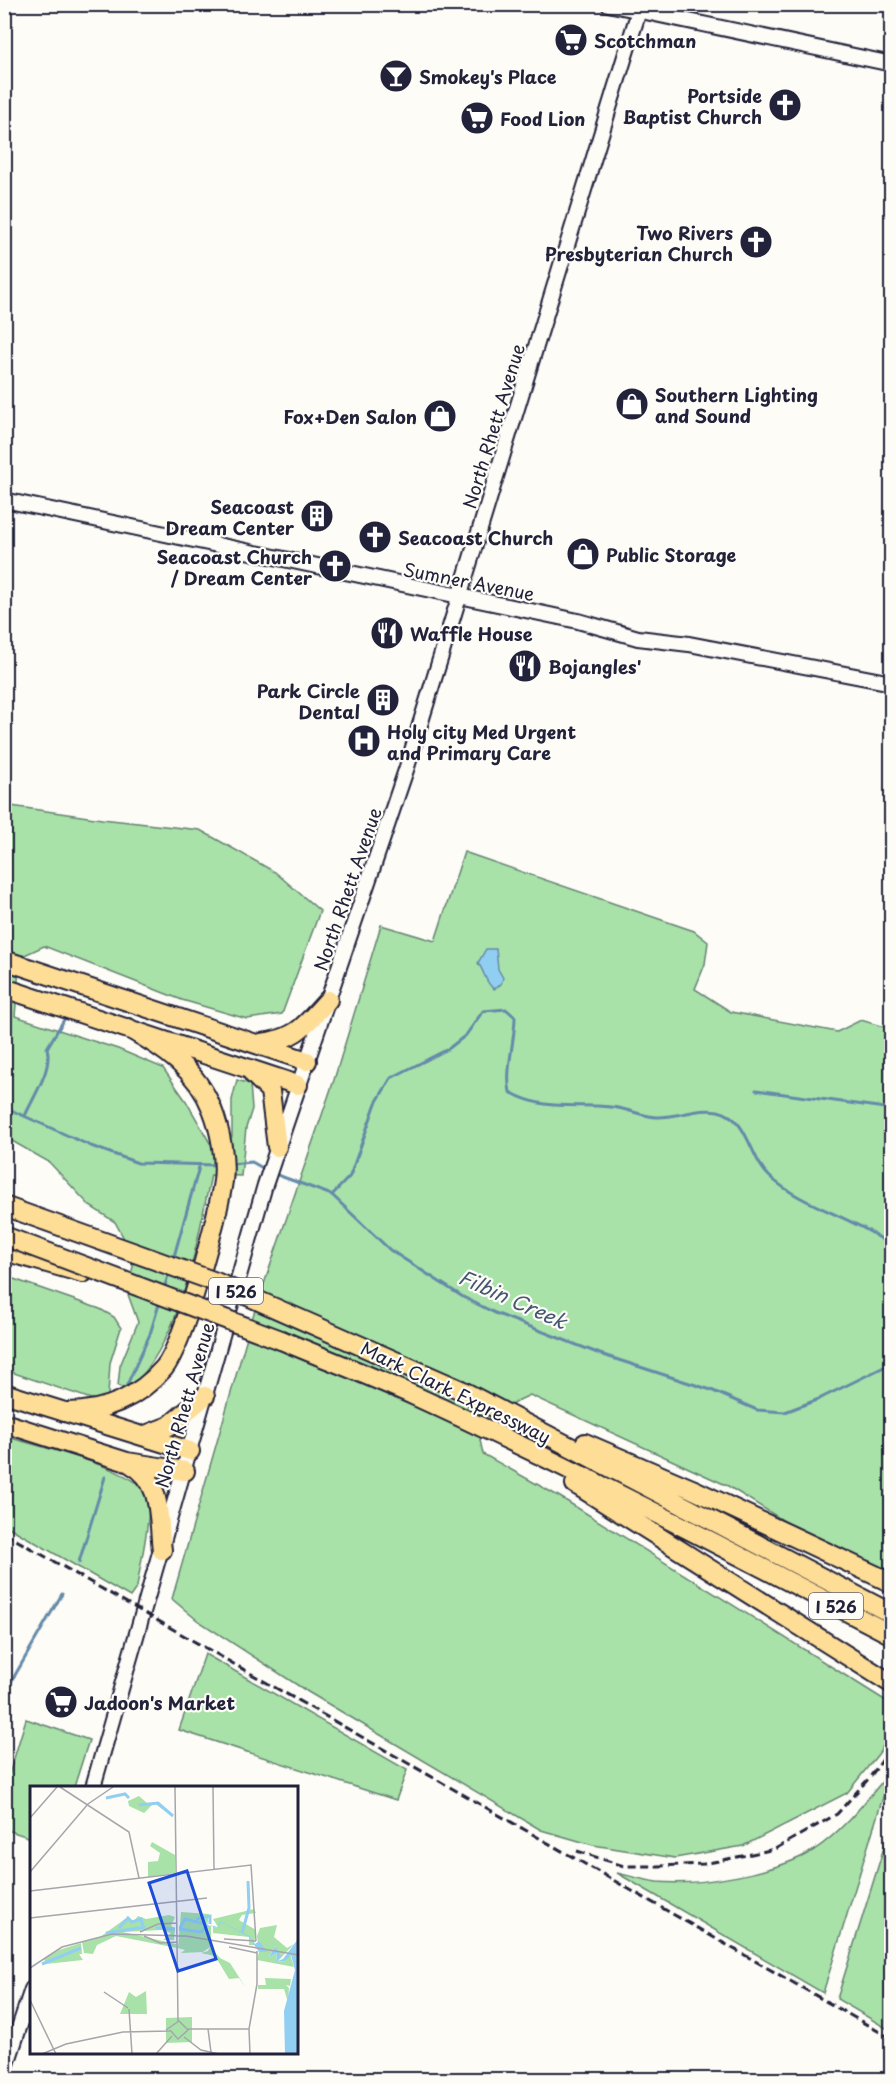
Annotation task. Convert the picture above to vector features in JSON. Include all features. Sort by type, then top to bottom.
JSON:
[{"type":"highway","points":[[4,960],[307,1061]]},
{"type":"highway","points":[[4,988],[298,1085]]},
{"type":"highway","points":[[259,1044],[287,1039],[296,1034],[328,1000]]},
{"type":"highway","points":[[63,1412],[85,1412],[122,1401],[152,1381],[166,1366],[187,1313],[224,1180],[218,1127],[212,1108],[196,1081],[173,1057],[128,1028]]},
{"type":"highway","points":[[238,1067],[252,1073],[270,1091],[277,1147]]},
{"type":"highway","name":"Mark Clark Expressway","points":[[4,1206],[216,1282],[461,1390],[891,1614]]},
{"type":"highway","name":"Mark Clark Expressway","points":[[4,1236],[184,1302],[413,1395],[705,1537],[891,1635]]},
{"type":"highway","points":[[4,1251],[184,1302]]},
{"type":"highway","points":[[461,1390],[692,1489],[891,1583]]},
{"type":"highway","points":[[4,1393],[190,1451]]},
{"type":"highway","points":[[143,1436],[169,1426],[205,1396]]},
{"type":"highway","points":[[4,1423],[127,1462],[144,1470],[154,1487],[162,1550]]},
{"type":"highway","points":[[503,1437],[891,1684]]},
{"type":"highway","points":[[127,1462],[185,1471]]},
{"type":"main road","points":[[608,4],[640,8],[891,63]]},
{"type":"main road","name":"North Rhett Avenue","points":[[93,1786],[265,1185],[407,767],[640,8]]},
{"type":"main road","name":"Sumner Avenue","points":[[4,500],[583,622],[638,638],[700,646],[891,683]]},
{"type":"main road","points":[[4,2073],[30,1995]]},
{"type":"green space","points":[[4,805],[200,830],[275,872],[320,911],[282,1014],[247,1019],[182,1000],[44,946],[20,957],[15,1016],[118,1049],[163,1068],[186,1101],[210,1143],[232,1137],[232,1100],[237,1080],[250,1084],[252,1109],[246,1128],[241,1176],[211,1175],[193,1261],[175,1317],[163,1343],[130,1390],[118,1386],[120,1366],[138,1322],[126,1289],[133,1267],[128,1246],[115,1222],[90,1206],[49,1162],[5,1137]]},
{"type":"green space","points":[[464,852],[694,931],[708,942],[705,964],[695,989],[731,1012],[837,1032],[861,1020],[891,1029],[891,1572],[784,1521],[728,1486],[530,1395],[501,1413],[480,1440],[483,1454],[560,1497],[891,1704],[891,1732],[879,1753],[847,1793],[743,1846],[675,1858],[593,1845],[541,1830],[308,1692],[197,1620],[172,1599],[253,1316],[334,1080],[381,925],[435,941]]},
{"type":"green space","points":[[5,1276],[100,1309],[114,1317],[121,1328],[110,1363],[108,1395],[100,1402],[5,1370]]},
{"type":"green space","points":[[5,1436],[86,1460],[129,1478],[143,1488],[149,1499],[148,1518],[137,1587],[130,1597],[5,1525]]},
{"type":"green space","points":[[205,1654],[407,1770],[396,1800],[179,1730]]},
{"type":"green space","points":[[26,1719],[89,1740],[74,1786],[30,1786],[30,1838],[4,1829],[5,1788]]},
{"type":"green space","points":[[891,1771],[823,1993],[617,1873],[657,1882],[675,1883],[716,1880],[780,1865],[814,1850],[825,1842],[855,1813]]},
{"type":"green space","points":[[889,1831],[892,1858],[891,2031],[837,1999]]},
{"type":"water","points":[[486,949],[496,949],[498,969],[503,978],[501,984],[494,989],[478,963]]},
{"type":"waterway","points":[[332,1195],[350,1176],[376,1103],[391,1078],[448,1049],[466,1035],[483,1011],[506,1009],[515,1017],[509,1075],[510,1092],[536,1102],[560,1106],[611,1107],[656,1117],[710,1110],[728,1115],[743,1130],[757,1160],[770,1177],[799,1197],[863,1228],[892,1247]]},
{"type":"waterway","points":[[25,1116],[45,1074],[47,1048],[65,1018]]},
{"type":"waterway","points":[[756,1090],[892,1109]]},
{"type":"waterway","name":"Filbin Creek","points":[[4,1107],[91,1146],[138,1163],[217,1165]]},
{"type":"waterway","name":"Filbin Creek","points":[[230,1164],[252,1162],[266,1170]]},
{"type":"waterway","points":[[173,1260],[199,1167]]},
{"type":"waterway","name":"Filbin Creek","points":[[272,1173],[332,1195],[390,1250],[463,1297],[495,1313],[600,1354],[711,1390],[757,1410],[785,1412],[819,1399],[892,1363]]},
{"type":"waterway","points":[[164,1289],[169,1272]]},
{"type":"waterway","points":[[126,1387],[150,1334],[160,1301]]},
{"type":"waterway","points":[[79,1562],[105,1477]]},
{"type":"waterway","points":[[4,1683],[11,1682],[62,1594]]},
{"type":"railway","points":[[4,1533],[892,2039]]},
{"type":"railway","points":[[577,1851],[624,1866],[658,1866],[704,1864],[775,1849],[837,1814],[870,1777],[892,1747]]},
{"type":"place","name":"Scotchman","points":[[571,40]]},
{"type":"place","name":"Smokey's Place","points":[[396,76]]},
{"type":"place","name":"Portside Baptist Church","points":[[785,105]]},
{"type":"place","name":"Food Lion","points":[[477,118]]},
{"type":"place","name":"Two Rivers Presbyterian Church","points":[[756,242]]},
{"type":"place","name":"Southern Lighting and Sound","points":[[632,404]]},
{"type":"place","name":"Fox+Den Salon","points":[[440,416]]},
{"type":"place","name":"Seacoast Dream Center","points":[[317,516]]},
{"type":"place","name":"Seacoast Church","points":[[375,537]]},
{"type":"place","name":"Public Storage","points":[[583,554]]},
{"type":"place","name":"Seacoast Church / Dream Center","points":[[335,566]]},
{"type":"place","name":"Waffle House","points":[[387,633]]},
{"type":"place","name":"Bojangles'","points":[[525,666]]},
{"type":"place","name":"Park Circle Dental","points":[[383,700]]},
{"type":"place","name":"Holy city Med Urgent and Primary Care","points":[[364,741]]},
{"type":"place","name":"Jadoon's Market","points":[[61,1702]]}]
